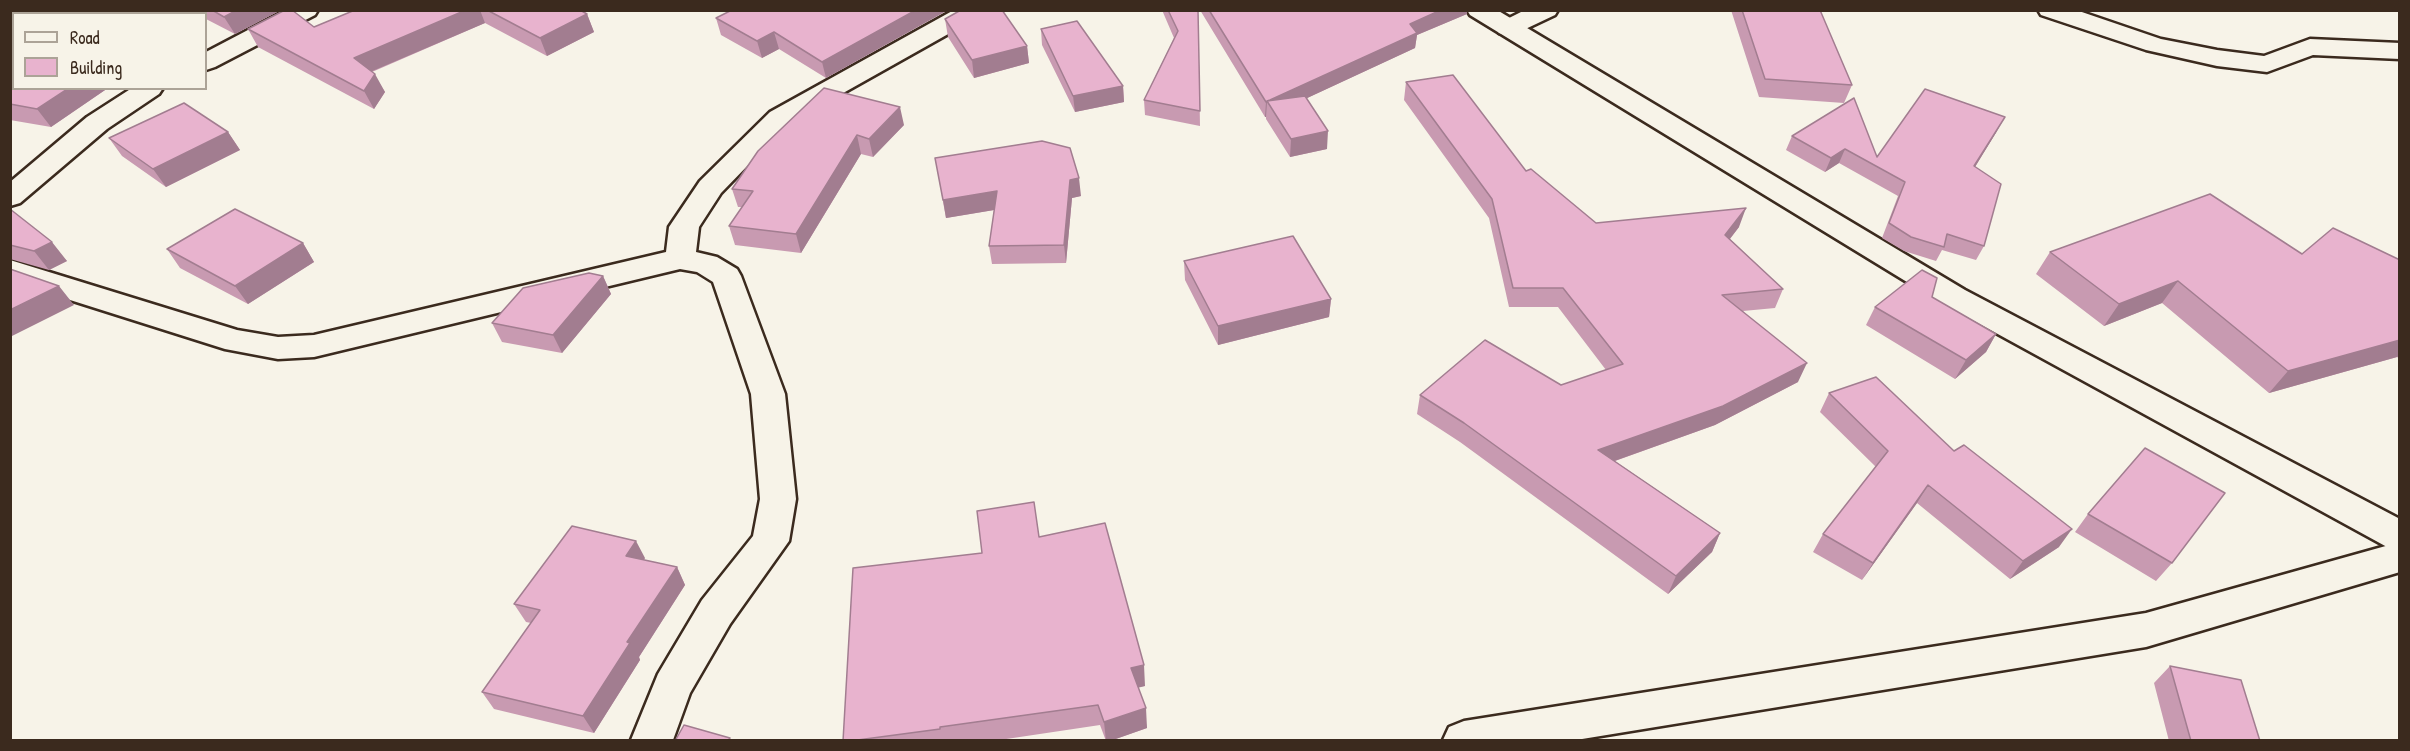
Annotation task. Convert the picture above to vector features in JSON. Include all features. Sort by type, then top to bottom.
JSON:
[{"type":"street","points":[[209,58],[306,10]]},
{"type":"street","points":[[680,259],[684,227],[710,187],[778,118],[973,10]]},
{"type":"street","points":[[1479,10],[1954,297],[2400,537]]},
{"type":"street","points":[[1508,28],[1546,10]]},
{"type":"street","points":[[2050,10],[2155,45],[2247,62],[2267,64],[2310,46],[2400,51]]},
{"type":"street","points":[[10,197],[97,123],[147,90]]},
{"type":"street","points":[[10,270],[236,341],[278,348],[314,346],[680,259],[706,264],[726,276],[768,394],[778,499],[771,541],[716,612],[672,687],[652,741]]},
{"type":"street","points":[[1464,741],[2146,630],[2400,556]]},
{"type":"building","points":[[212,10],[237,10],[224,17]]},
{"type":"building","points":[[285,10],[292,10],[314,27],[355,10],[466,10],[354,58],[375,74],[364,91],[248,29]]},
{"type":"building","points":[[487,10],[580,10],[587,14],[540,38]]},
{"type":"building","points":[[732,10],[916,10],[822,62],[774,32],[757,41],[716,18]]},
{"type":"building","points":[[961,10],[1002,10],[1027,46],[972,60],[945,19]]},
{"type":"building","points":[[1168,10],[1198,10],[1200,111],[1144,100],[1178,31]]},
{"type":"building","points":[[1209,10],[1441,10],[1410,24],[1417,33],[1266,102]]},
{"type":"building","points":[[1742,10],[1820,10],[1852,85],[1765,79]]},
{"type":"building","points":[[10,20],[12,20],[12,64],[10,64]]},
{"type":"building","points":[[1077,21],[1123,86],[1073,96],[1041,29]]},
{"type":"building","points":[[12,65],[12,90],[66,90],[37,109],[10,104],[10,66]]},
{"type":"building","points":[[1453,75],[1526,171],[1531,169],[1596,223],[1746,208],[1725,235],[1783,289],[1722,295],[1807,363],[1723,406],[1598,450],[1720,533],[1676,576],[1464,423],[1420,395],[1485,340],[1561,385],[1623,364],[1563,288],[1513,288],[1492,199],[1406,82]]},
{"type":"building","points":[[824,88],[900,107],[869,139],[857,135],[796,234],[729,226],[753,191],[732,189],[758,151]]},
{"type":"building","points":[[1925,89],[2005,117],[1974,166],[2001,184],[1984,246],[1947,234],[1944,247],[1911,237],[1889,223],[1905,182],[1845,149],[1831,158],[1792,136],[1854,98],[1877,157]]},
{"type":"building","points":[[1305,96],[1328,131],[1291,139],[1267,101]]},
{"type":"building","points":[[184,103],[228,132],[153,169],[109,138]]},
{"type":"building","points":[[1042,141],[1070,148],[1079,178],[1070,180],[1064,245],[989,246],[997,191],[943,200],[935,158]]},
{"type":"building","points":[[2210,194],[2302,254],[2333,228],[2400,260],[2400,340],[2288,371],[2178,281],[2119,304],[2050,252]]},
{"type":"building","points":[[10,209],[52,242],[34,251],[10,245]]},
{"type":"building","points":[[235,209],[303,243],[235,286],[167,249]]},
{"type":"building","points":[[1293,236],[1331,299],[1218,326],[1184,261]]},
{"type":"building","points":[[10,269],[59,286],[10,310]]},
{"type":"building","points":[[1922,270],[1937,278],[1932,297],[1996,334],[1966,360],[1875,307]]},
{"type":"building","points":[[589,273],[603,276],[553,335],[492,323],[523,288]]},
{"type":"building","points":[[1876,377],[1954,451],[1964,445],[2072,529],[2023,561],[1928,485],[1873,563],[1823,534],[1888,451],[1829,393]]},
{"type":"building","points":[[2145,448],[2225,493],[2172,563],[2088,514]]},
{"type":"building","points":[[1034,502],[1039,537],[1105,523],[1144,665],[1131,668],[1146,708],[1104,722],[1098,705],[843,741],[853,568],[982,553],[977,511]]},
{"type":"building","points":[[572,526],[636,541],[626,556],[677,567],[627,642],[630,643],[583,716],[482,692],[540,610],[514,604]]},
{"type":"building","points":[[2170,666],[2241,680],[2260,741],[2191,741]]},
{"type":"building","points":[[684,725],[730,738],[728,741],[675,741]]}]
